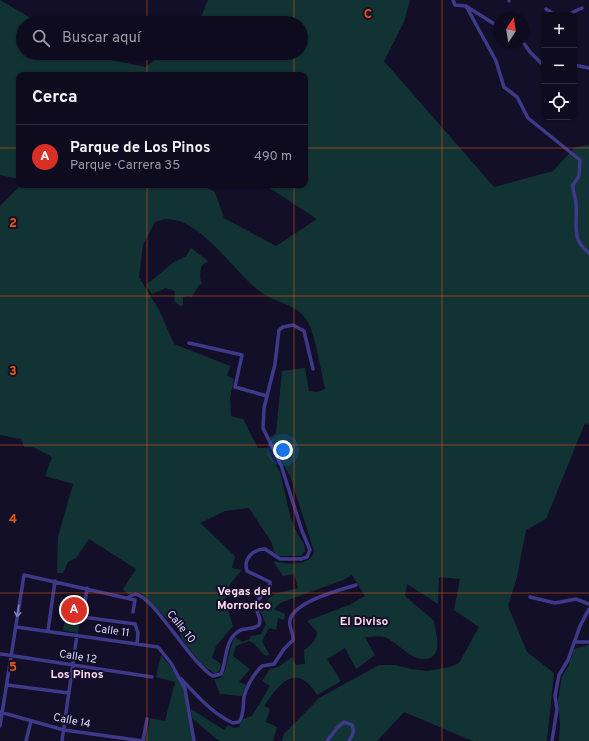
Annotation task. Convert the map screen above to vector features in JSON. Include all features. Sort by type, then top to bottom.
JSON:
[{"type":"street","points":[[453,0],[455,5],[466,6],[493,23]]},
{"type":"street","points":[[466,6],[496,61],[504,87],[516,97],[528,118],[580,160],[581,165],[579,176],[573,185],[576,202],[575,220],[579,243],[589,253]]},
{"type":"street","points":[[573,12],[582,8]]},
{"type":"street","points":[[546,9],[550,12]]},
{"type":"street","points":[[527,48],[541,63]]},
{"type":"street","points":[[577,66],[589,68]]},
{"type":"street","points":[[189,343],[242,355],[235,387],[267,396],[275,364],[279,330],[283,327],[293,325],[304,331],[313,369]]},
{"type":"street","name":"Calle 10","points":[[127,598],[138,594],[144,598],[166,620],[174,635],[200,666],[213,676],[218,676],[222,670],[225,655],[234,634],[242,630],[257,627],[259,625],[260,620],[255,604],[270,586],[270,582],[267,579],[247,571],[249,556],[254,551],[265,549],[280,559],[301,559],[309,554],[310,547],[302,531],[281,465],[263,428],[267,396]]},
{"type":"street","name":"Calle 10","points":[[16,626],[22,578],[26,574],[135,600],[133,612]]},
{"type":"street","points":[[48,631],[56,581]]},
{"type":"street","points":[[180,678],[200,700],[216,712],[233,723],[239,722],[242,717],[246,692],[255,675],[264,664],[274,664],[292,640],[289,625],[293,612],[302,605],[356,585]]},
{"type":"street","points":[[87,588],[83,617],[135,624],[138,633],[137,644]]},
{"type":"street","points":[[530,597],[555,603],[576,599],[589,604]]},
{"type":"street","points":[[552,741],[557,709],[555,696],[558,680],[589,609]]},
{"type":"street","points":[[0,726],[16,626]]},
{"type":"street","name":"Calle 11","points":[[16,626],[158,647],[180,678]]},
{"type":"street","points":[[62,741],[77,635]]},
{"type":"street","points":[[574,642],[589,642]]},
{"type":"street","name":"Calle 12","points":[[1,654],[152,677]]},
{"type":"street","points":[[180,678],[185,689],[194,741]]},
{"type":"street","points":[[7,684],[69,693]]},
{"type":"street","name":"Calle 14","points":[[2,713],[64,730],[143,741]]},
{"type":"street","points":[[143,741],[147,719]]},
{"type":"street","points":[[26,741],[31,721]]},
{"type":"street","points":[[327,741],[337,728],[344,722],[352,725],[354,729],[349,741]]},
{"type":"green space","points":[[0,0],[27,16],[16,16],[16,60],[110,60],[146,67],[154,60],[308,60],[308,16],[202,16],[208,0],[410,0],[404,22],[384,61],[494,187],[553,171],[575,147],[589,145],[589,425],[585,423],[546,519],[526,530],[517,577],[508,606],[527,652],[554,673],[547,741],[473,741],[404,712],[377,741],[282,741],[284,734],[319,698],[379,665],[395,665],[427,671],[450,667],[459,663],[479,627],[454,610],[460,579],[439,577],[438,604],[407,584],[405,596],[434,621],[437,646],[434,655],[430,658],[424,659],[412,656],[384,637],[365,637],[375,655],[356,669],[345,648],[327,659],[341,681],[317,695],[302,679],[295,678],[288,680],[276,690],[264,706],[270,709],[266,722],[277,727],[273,741],[219,741],[192,718],[191,709],[224,730],[228,725],[235,728],[239,727],[243,719],[252,716],[270,686],[262,681],[270,669],[278,667],[292,657],[296,665],[305,664],[304,650],[316,638],[317,632],[307,621],[349,605],[365,596],[352,575],[343,580],[280,603],[274,609],[285,614],[284,620],[278,618],[276,630],[269,628],[262,641],[269,654],[267,656],[249,641],[236,646],[233,656],[250,669],[239,682],[246,685],[242,696],[220,694],[214,679],[218,679],[223,675],[235,637],[242,642],[250,639],[251,636],[261,634],[266,624],[260,611],[260,607],[274,594],[298,588],[294,574],[283,576],[273,561],[284,563],[303,562],[312,556],[314,551],[290,476],[269,438],[276,433],[282,371],[305,368],[309,391],[317,392],[325,389],[312,333],[306,319],[302,314],[291,306],[262,293],[218,249],[193,228],[180,221],[167,219],[155,222],[143,245],[139,277],[159,310],[174,344],[230,366],[227,376],[234,379],[230,398],[231,416],[243,419],[258,448],[267,448],[280,472],[291,519],[304,544],[305,551],[301,556],[278,556],[274,552],[272,543],[249,508],[225,511],[200,523],[235,556],[232,568],[242,570],[227,590],[226,601],[233,626],[216,646],[212,658],[220,663],[219,671],[215,674],[202,665],[182,639],[175,620],[167,619],[140,592],[133,592],[129,595],[123,589],[136,569],[89,539],[76,558],[68,562],[63,573],[57,573],[58,537],[73,484],[45,476],[52,457],[33,447],[24,447],[21,439],[0,435],[0,206],[18,188],[207,188],[215,192],[224,218],[276,246],[317,219],[270,188],[308,188],[308,72],[16,72],[16,178],[0,175]]},
{"type":"green space","points":[[191,248],[208,261],[202,265],[201,268],[200,277],[202,284],[199,285],[191,298],[190,296],[183,297],[183,305],[180,306],[174,301],[175,291],[166,288],[152,294],[146,285],[174,262],[186,256]]},
{"type":"green space","points":[[68,600],[82,603],[78,633],[63,630]]},
{"type":"green space","points":[[589,645],[589,741],[559,741],[560,723],[558,700],[562,676],[568,667],[574,649]]},
{"type":"green space","points":[[161,655],[171,667],[184,689],[193,741],[140,741],[141,738],[146,739],[150,718],[165,721],[175,682],[156,677]]},
{"type":"place","name":"Parque de Los Pinos","points":[[74,610]]},
{"type":"district","name":"Vegas del Morrorico","points":[[244,599]]},
{"type":"district","name":"El Diviso","points":[[364,622]]},
{"type":"district","name":"Los Pinos","points":[[77,675]]}]
